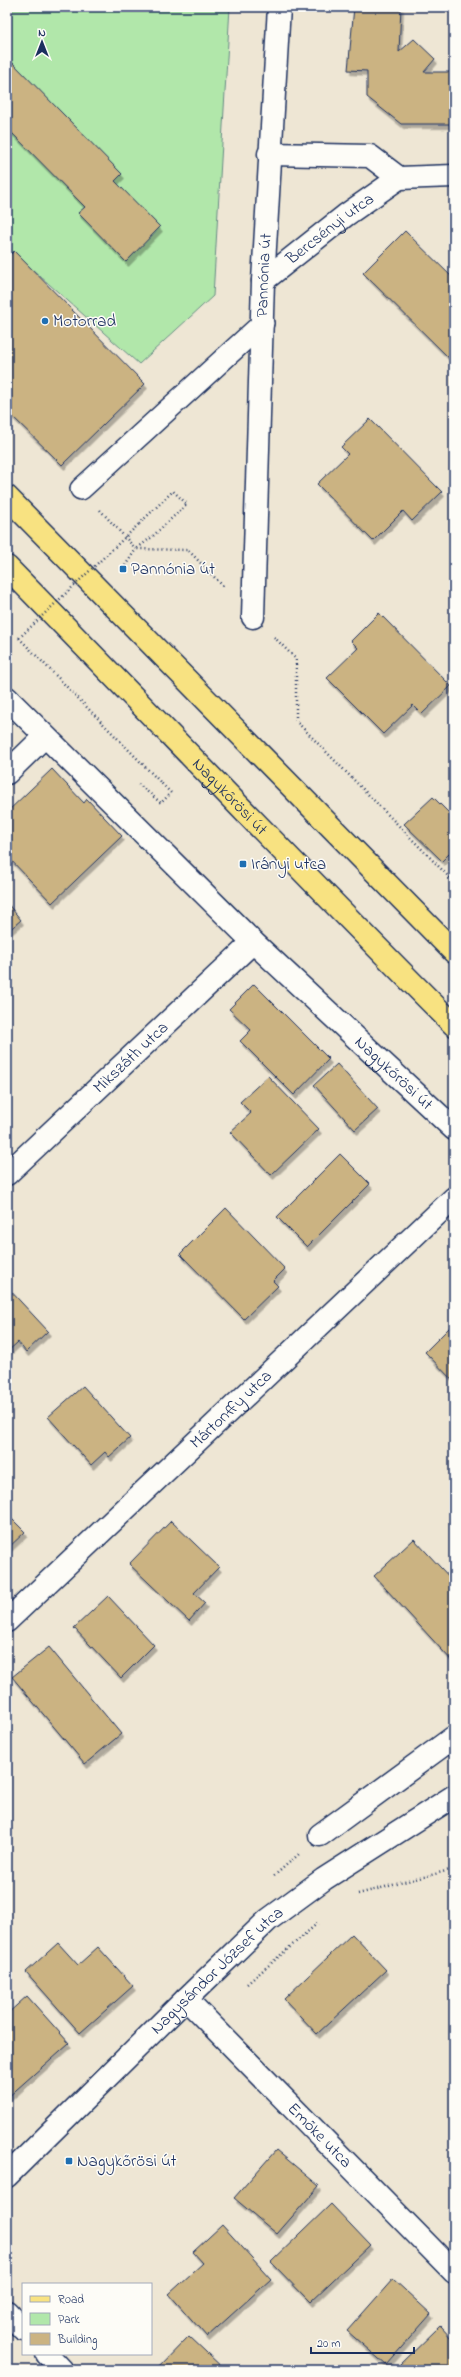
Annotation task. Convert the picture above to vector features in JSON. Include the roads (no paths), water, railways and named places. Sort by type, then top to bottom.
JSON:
[{"type":"main road","points":[[7,498],[454,952]]},
{"type":"main road","name":"Nagykőrösi út","points":[[7,567],[196,760],[294,864],[454,1025]]},
{"type":"street","name":"Pannónia út","points":[[254,617],[263,281],[269,154],[279,7]]},
{"type":"street","points":[[269,154],[370,156],[399,178],[454,176]]},
{"type":"street","name":"Bercsényi utca","points":[[263,281],[346,215],[399,178]]},
{"type":"street","name":"Nagykőrösi út","points":[[7,698],[44,737],[254,942],[454,1129]]},
{"type":"street","points":[[7,772],[44,737]]},
{"type":"street","name":"Mikszáth utca","points":[[7,1174],[254,942]]},
{"type":"street","name":"Mártonffy utca","points":[[7,1620],[454,1198]]},
{"type":"street","points":[[320,1835],[454,1737]]},
{"type":"street","name":"Nagysándor József utca","points":[[7,2176],[268,1920],[324,1879],[454,1796]]},
{"type":"street","name":"Emőke utca","points":[[186,1999],[454,2272]]},
{"type":"street","points":[[7,2312],[22,2328]]},
{"type":"street","points":[[47,2355],[62,2370]]},
{"type":"lane","points":[[81,489],[263,323]]},
{"type":"place","name":"Motorrad","points":[[45,321]]},
{"type":"place","name":"Pannónia út","points":[[123,569]]},
{"type":"place","name":"Irányi utca","points":[[243,864]]},
{"type":"place","name":"Nagykőrösi út","points":[[69,2161]]}]
